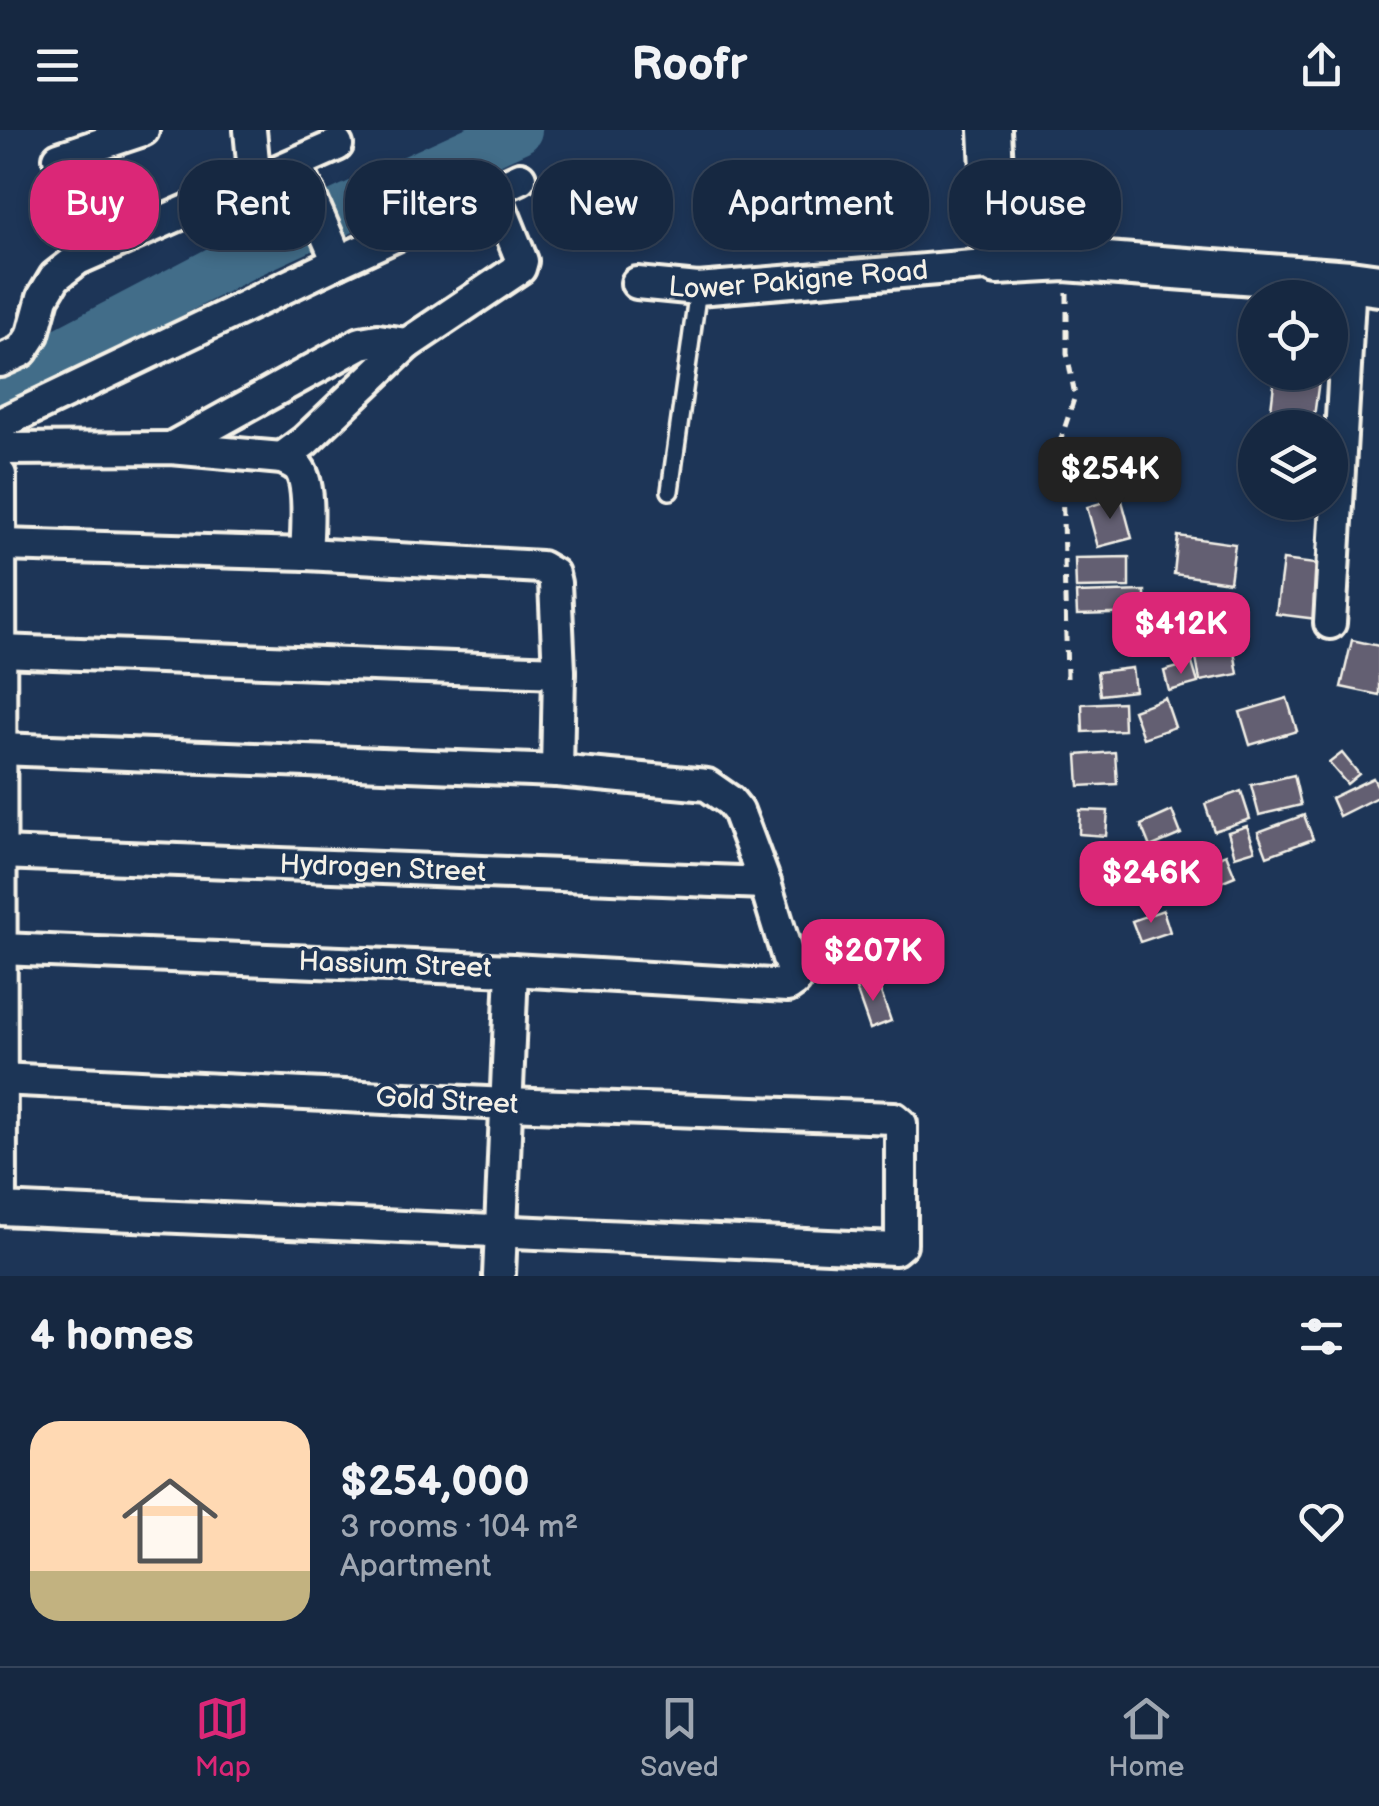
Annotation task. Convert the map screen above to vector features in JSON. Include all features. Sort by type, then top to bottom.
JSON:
[{"type":"street","points":[[59,158],[143,130]]},
{"type":"street","points":[[250,130],[253,160]]},
{"type":"street","points":[[990,130],[997,264]]},
{"type":"street","points":[[305,160],[337,145]]},
{"type":"street","points":[[0,424],[334,253],[506,183],[522,264],[407,344],[282,458]]},
{"type":"street","points":[[0,361],[22,351],[33,334],[43,296],[55,277],[78,259],[179,215]]},
{"type":"street","points":[[325,231],[334,253]]},
{"type":"street","name":"Lower Pakigne Road","points":[[637,283],[698,290],[1066,260],[1365,283]]},
{"type":"street","points":[[1330,623],[1365,283]]},
{"type":"street","points":[[170,448],[361,343],[378,340],[407,344]]},
{"type":"street","points":[[0,449],[170,448],[282,458],[296,464],[303,477],[308,516],[306,554]]},
{"type":"street","points":[[0,475],[1,1209],[501,1230]]},
{"type":"street","points":[[2,545],[306,554],[542,567],[553,574],[555,583],[558,770]]},
{"type":"street","points":[[0,651],[559,672]]},
{"type":"street","points":[[0,749],[558,770],[707,785],[738,811],[764,883]]},
{"type":"street","name":"Hydrogen Street","points":[[1,853],[764,883]]},
{"type":"street","name":"Hassium Street","points":[[0,949],[512,970],[788,986],[795,976],[764,883]]},
{"type":"street","points":[[499,1276],[512,970]]},
{"type":"street","name":"Gold Street","points":[[0,1079],[894,1118],[901,1124],[901,1244],[895,1249],[501,1230]]},
{"type":"lane","points":[[670,491],[698,290]]},
{"type":"path","points":[[1066,260],[1067,353],[1076,396],[1061,439],[1067,678]]},
{"type":"building","points":[[1273,390],[1318,390],[1315,410],[1271,410]]},
{"type":"building","points":[[1121,497],[1132,538],[1098,547],[1087,507]]},
{"type":"building","points":[[1178,536],[1235,544],[1230,582],[1174,574]]},
{"type":"building","points":[[1129,557],[1129,587],[1076,588],[1075,558]]},
{"type":"building","points":[[1283,560],[1323,565],[1317,619],[1276,614]]},
{"type":"building","points":[[1145,591],[1145,613],[1077,615],[1076,593]]},
{"type":"building","points":[[1352,640],[1379,646],[1379,695],[1341,687]]},
{"type":"building","points":[[1234,651],[1238,674],[1200,681],[1196,658]]},
{"type":"building","points":[[1192,663],[1198,683],[1169,691],[1164,671]]},
{"type":"building","points":[[1132,668],[1135,691],[1100,695],[1097,672]]},
{"type":"building","points":[[1165,698],[1175,727],[1143,738],[1133,710]]},
{"type":"building","points":[[1287,698],[1297,731],[1250,745],[1240,712]]},
{"type":"building","points":[[1123,702],[1124,730],[1083,732],[1082,704]]},
{"type":"building","points":[[1115,752],[1117,784],[1079,786],[1077,755]]},
{"type":"building","points":[[1342,753],[1359,774],[1347,784],[1329,763]]},
{"type":"building","points":[[1294,775],[1301,805],[1259,815],[1251,785]]},
{"type":"building","points":[[1373,778],[1379,796],[1339,816],[1331,798]]},
{"type":"building","points":[[1241,791],[1250,819],[1214,831],[1205,804]]},
{"type":"building","points":[[1080,810],[1108,811],[1106,836],[1079,834]]},
{"type":"building","points":[[1172,811],[1181,834],[1150,847],[1141,825]]},
{"type":"building","points":[[1304,815],[1313,839],[1267,856],[1258,832]]},
{"type":"building","points":[[1247,826],[1255,850],[1235,856],[1228,832]]},
{"type":"building","points":[[1173,850],[1182,878],[1139,891],[1131,863]]},
{"type":"building","points":[[1226,854],[1235,876],[1191,894],[1182,871]]},
{"type":"building","points":[[1163,910],[1170,932],[1140,942],[1132,921]]},
{"type":"building","points":[[876,978],[891,1021],[870,1029],[855,986]]},
{"type":"waterway","points":[[0,384],[248,254],[518,130]]}]
